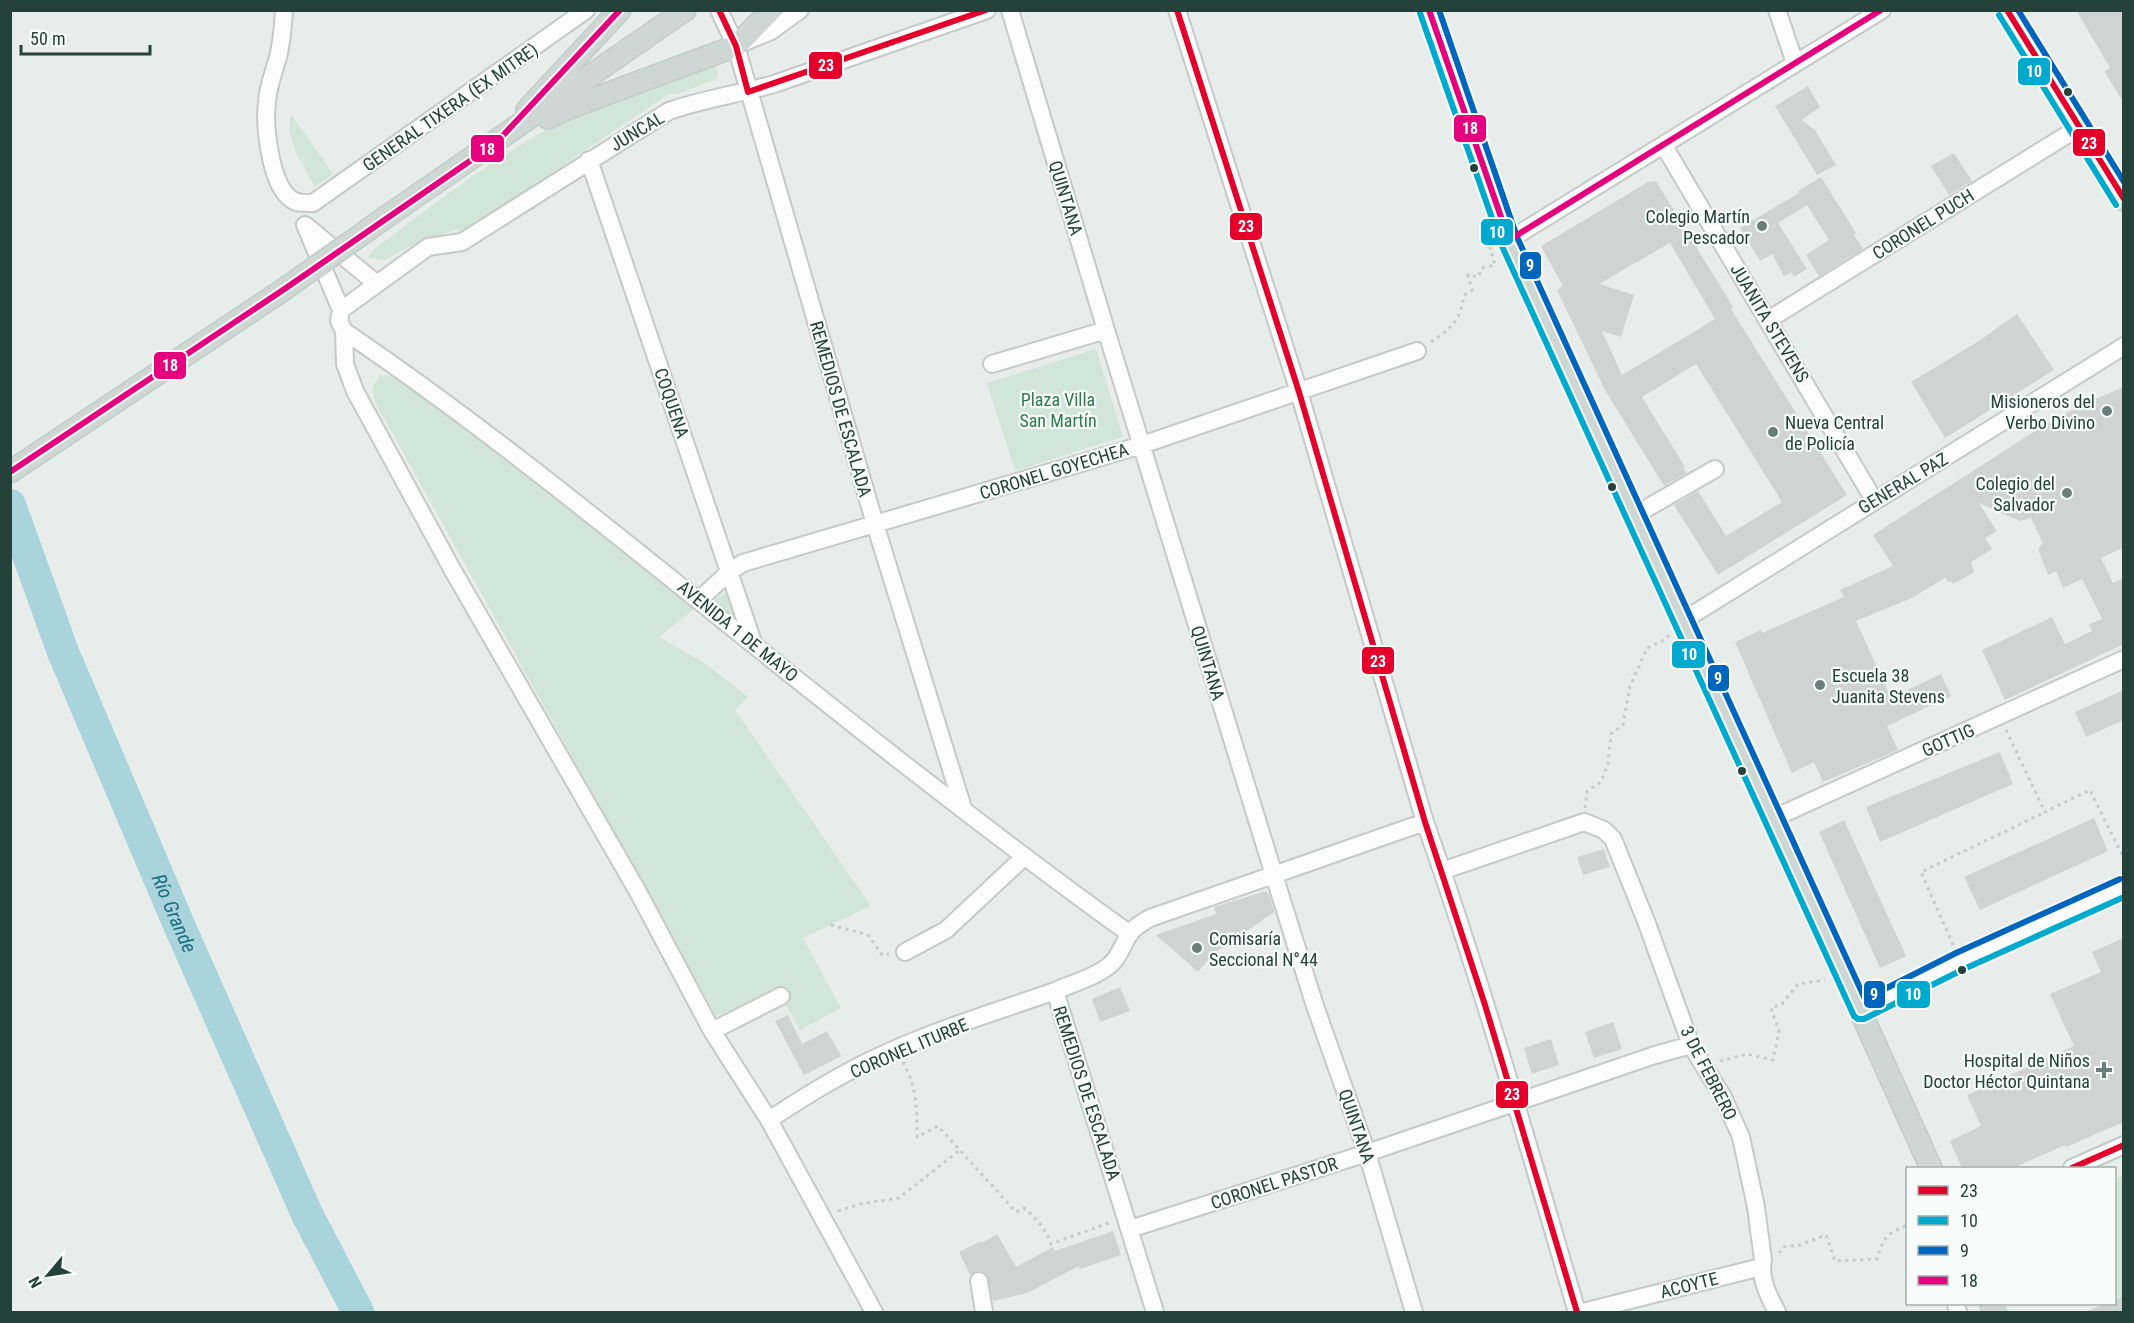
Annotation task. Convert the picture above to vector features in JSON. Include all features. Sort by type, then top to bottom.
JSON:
[{"type":"main road","points":[[496,143],[620,10]]},
{"type":"main road","points":[[10,472],[283,290],[685,10]]},
{"type":"main road","points":[[496,143],[566,109],[736,46],[771,10]]},
{"type":"main road","points":[[1429,10],[1499,244],[1635,515],[1931,1167]]},
{"type":"main road","points":[[2007,10],[2124,200]]},
{"type":"street","points":[[284,10],[279,55],[268,95],[266,135],[278,177],[305,225],[341,310],[339,321],[344,331],[345,364],[355,391],[452,569],[638,892],[712,1031],[769,1120],[874,1312]]},
{"type":"street","name":"GENERAL TIXERA (EX MITRE)","points":[[291,200],[313,203],[586,10]]},
{"type":"street","name":"REMEDIOS DE ESCALADA","points":[[719,10],[736,46],[875,524],[963,808]]},
{"type":"street","points":[[736,46],[771,32],[800,10]]},
{"type":"street","name":"JUNCAL","points":[[341,310],[428,247],[462,242],[669,111],[689,104],[748,92],[987,10]]},
{"type":"street","name":"QUINTANA","points":[[1010,10],[1274,875],[1315,1006],[1367,1153],[1414,1312]]},
{"type":"street","points":[[1177,10],[1299,392],[1425,822],[1515,1102],[1577,1312]]},
{"type":"street","points":[[1777,10],[1795,63]]},
{"type":"street","points":[[1499,244],[1664,146],[1882,10]]},
{"type":"street","name":"CORONEL PUCH","points":[[1768,320],[2078,128]]},
{"type":"street","name":"JUANITA STEVENS","points":[[1664,146],[1874,500]]},
{"type":"street","name":"COQUENA","points":[[589,160],[754,645]]},
{"type":"street","points":[[305,225],[377,284]]},
{"type":"street","points":[[992,364],[1106,330]]},
{"type":"street","name":"AVENIDA 1 DE MAYO","points":[[344,331],[425,386],[1024,857],[1130,934]]},
{"type":"street","name":"GENERAL PAZ","points":[[1684,620],[2124,346]]},
{"type":"street","name":"CORONEL GOYECHEA","points":[[699,600],[729,572],[743,563],[1142,445],[1417,351]]},
{"type":"street","points":[[1635,515],[1715,469]]},
{"type":"street","name":"GOTTIG","points":[[1772,819],[2124,658]]},
{"type":"street","points":[[1274,875],[1425,822]]},
{"type":"street","name":"3 DE FEBRERO","points":[[1442,871],[1584,822],[1604,830],[1613,839],[1646,921],[1691,1045],[1723,1097],[1741,1137],[1756,1207],[1763,1260],[1761,1267],[1766,1291],[1777,1312]]},
{"type":"street","points":[[905,952],[946,930],[1024,857]]},
{"type":"street","name":"REMEDIOS DE ESCALADA","points":[[1155,1312],[1055,991],[1110,965],[1121,952],[1130,934],[1150,918],[1274,875]]},
{"type":"street","points":[[1861,1011],[1960,961],[2124,887]]},
{"type":"street","name":"CORONEL ITURBE","points":[[769,1120],[799,1100],[884,1054],[1055,991]]},
{"type":"street","points":[[712,1031],[782,996]]},
{"type":"street","name":"CORONEL PASTOR","points":[[1130,1229],[1691,1045]]},
{"type":"street","points":[[2074,1167],[2124,1145]]},
{"type":"street","name":"ACOYTE","points":[[1583,1312],[1761,1267]]},
{"type":"street","points":[[979,1281],[984,1312]]},
{"type":"path","points":[[1417,351],[1449,331],[1461,313],[1464,296],[1472,290],[1468,275],[1478,277],[1482,268],[1495,265],[1499,244]]},
{"type":"path","points":[[1587,791],[1601,782],[1608,764],[1611,734],[1623,724],[1630,686],[1647,648],[1666,639]]},
{"type":"path","points":[[2000,716],[2044,812]]},
{"type":"path","points":[[1960,961],[1921,872],[2090,790],[2124,859]]},
{"type":"path","points":[[831,925],[868,935],[882,955],[905,952]]},
{"type":"path","points":[[1705,1066],[1747,1054],[1773,1060],[1779,1031],[1772,1008],[1782,1004],[1798,984],[1814,982]]},
{"type":"path","points":[[884,1054],[900,1057],[909,1072],[917,1099],[917,1137],[938,1125],[1016,1212],[1024,1208],[1038,1220],[1050,1244],[1112,1222],[1130,1229]]},
{"type":"path","points":[[823,1218],[860,1204],[899,1198],[960,1150]]},
{"type":"path","points":[[1778,1256],[1783,1247],[1800,1245],[1826,1234],[1835,1262],[1877,1259],[1882,1241],[1892,1231],[1906,1226]]},
{"type":"green space","points":[[715,63],[718,75],[716,79],[678,94],[669,94],[464,232],[457,229],[407,248],[385,260],[368,258],[372,251],[455,189],[541,133],[605,103]]},
{"type":"green space","points":[[291,114],[333,174],[315,187],[296,153],[289,130]]},
{"type":"green space","name":"Plaza Villa San Martín","points":[[1096,349],[1123,437],[1015,471],[987,383]]},
{"type":"green space","points":[[380,375],[392,376],[402,381],[545,486],[694,609],[659,637],[706,664],[748,697],[735,710],[871,906],[803,938],[841,1008],[800,1030],[778,991],[716,1016],[375,402],[372,388]]},
{"type":"green space","points":[[727,591],[737,621],[712,602]]},
{"type":"green space","points":[[2123,1175],[2123,1312],[2104,1312],[2100,1305],[2116,1305],[2116,1178]]},
{"type":"building","points":[[2076,10],[2124,10],[2124,103],[2104,71],[2110,68]]},
{"type":"building","points":[[1808,86],[1820,107],[1802,120],[1815,130],[1836,165],[1817,175],[1775,106]]},
{"type":"building","points":[[1954,153],[1972,181],[1949,195],[1931,166]]},
{"type":"building","name":"Colegio Martín Pescador","points":[[1821,177],[1856,233],[1854,235],[1863,249],[1819,276],[1806,255],[1829,240],[1807,205],[1778,223],[1807,269],[1794,277],[1791,272],[1784,276],[1772,254],[1760,261],[1740,228],[1799,193],[1798,191]]},
{"type":"building","points":[[1656,181],[1733,307],[1731,309],[1847,495],[1718,575],[1674,505],[1698,491],[1726,536],[1782,502],[1696,364],[1642,397],[1687,473],[1664,486],[1605,390],[1557,290],[1563,286],[1541,246],[1648,182]],"holes":[[[1670,243],[1715,319],[1622,375],[1602,331],[1621,337],[1634,295],[1599,284]]]},
{"type":"building","points":[[2017,314],[2054,370],[1945,438],[1911,382],[1979,341]]},
{"type":"building","points":[[2124,387],[2124,547],[2101,558],[2113,583],[2124,578],[2124,644],[2005,700],[1982,650],[2052,617],[2065,644],[2092,631],[2089,624],[2102,619],[2082,579],[2063,588],[2056,571],[2048,575],[2038,549],[2043,543],[2031,518],[2020,521],[1979,503],[1997,531],[1985,538],[1992,549],[1971,562],[1974,572],[1953,584],[1951,581],[1948,582],[1946,577],[1912,598],[1856,621],[1891,698],[1941,674],[1951,696],[1887,726],[1898,750],[1823,782],[1814,762],[1792,773],[1735,642],[1761,630],[1762,633],[1844,597],[1840,590],[1893,566],[1873,535],[2046,424],[2088,402]]},
{"type":"building","points":[[2124,690],[2124,720],[2086,737],[2075,712]]},
{"type":"building","points":[[2000,752],[2013,784],[1880,842],[1866,807]]},
{"type":"building","points":[[2094,818],[2108,851],[1980,910],[1964,877]]},
{"type":"building","points":[[1844,820],[1906,956],[1880,968],[1819,832]]},
{"type":"building","points":[[1604,849],[1610,867],[1583,875],[1577,857]]},
{"type":"building","points":[[1266,891],[1274,912],[1213,954],[1198,972],[1156,935],[1216,914],[1214,907]]},
{"type":"building","points":[[2124,938],[2124,1122],[2015,1167],[1962,1167],[1950,1141],[1981,1126],[1967,1095],[2074,1046],[2050,994],[2101,972],[2092,952]]},
{"type":"building","points":[[1120,987],[1130,1011],[1100,1022],[1092,999]]},
{"type":"building","points":[[788,1015],[802,1044],[827,1031],[841,1056],[804,1075],[775,1021]]},
{"type":"building","points":[[1613,1022],[1622,1049],[1594,1058],[1585,1032]]},
{"type":"building","points":[[1551,1039],[1559,1065],[1532,1074],[1524,1048]]},
{"type":"building","points":[[1113,1231],[1121,1255],[1080,1269],[1079,1266],[1027,1293],[993,1301],[987,1275],[978,1271],[970,1275],[959,1252],[997,1234],[1016,1267],[1053,1247],[1055,1251]]},
{"type":"building","points":[[2124,1296],[2124,1312],[2085,1312],[2102,1305],[2116,1305],[2116,1300]]},
{"type":"waterway","name":"Río Grande","points":[[10,505],[63,652],[179,925],[307,1214],[358,1312]]},
{"type":"transit line","name":"18","points":[[10,472],[283,290],[496,143],[620,10]]},
{"type":"transit line","name":"23","points":[[719,10],[736,46],[748,92],[986,10]]},
{"type":"transit line","name":"23","points":[[1177,10],[1299,392],[1425,822],[1485,1005],[1577,1312]]},
{"type":"transit line","name":"18","points":[[1429,10],[1509,240],[1881,10]]},
{"type":"transit line","name":"9","points":[[1439,10],[1517,237],[1865,999],[1956,953],[2120,879]]},
{"type":"transit line","name":"23","points":[[2007,10],[2124,199]]},
{"type":"transit line","name":"9","points":[[2018,10],[2124,182]]},
{"type":"transit line","name":"10","points":[[1420,13],[1501,244],[1854,1016],[1864,1019],[1964,969],[2124,897]]},
{"type":"transit line","name":"10","points":[[1999,15],[2116,205]]},
{"type":"transit line","name":"23","points":[[2074,1167],[2124,1145]]},
{"type":"place","name":"Colegio Martín Pescador","points":[[1762,226]]},
{"type":"place","name":"Misioneros del Verbo Divino","points":[[2107,411]]},
{"type":"place","name":"Nueva Central de Policía","points":[[1773,432]]},
{"type":"place","name":"Colegio del Salvador","points":[[2067,493]]},
{"type":"place","name":"Escuela 38 Juanita Stevens","points":[[1820,685]]},
{"type":"place","name":"Comisaría Seccional N°44","points":[[1197,948]]},
{"type":"place","name":"Hospital de Niños Doctor Héctor Quintana","points":[[2104,1070]]}]
